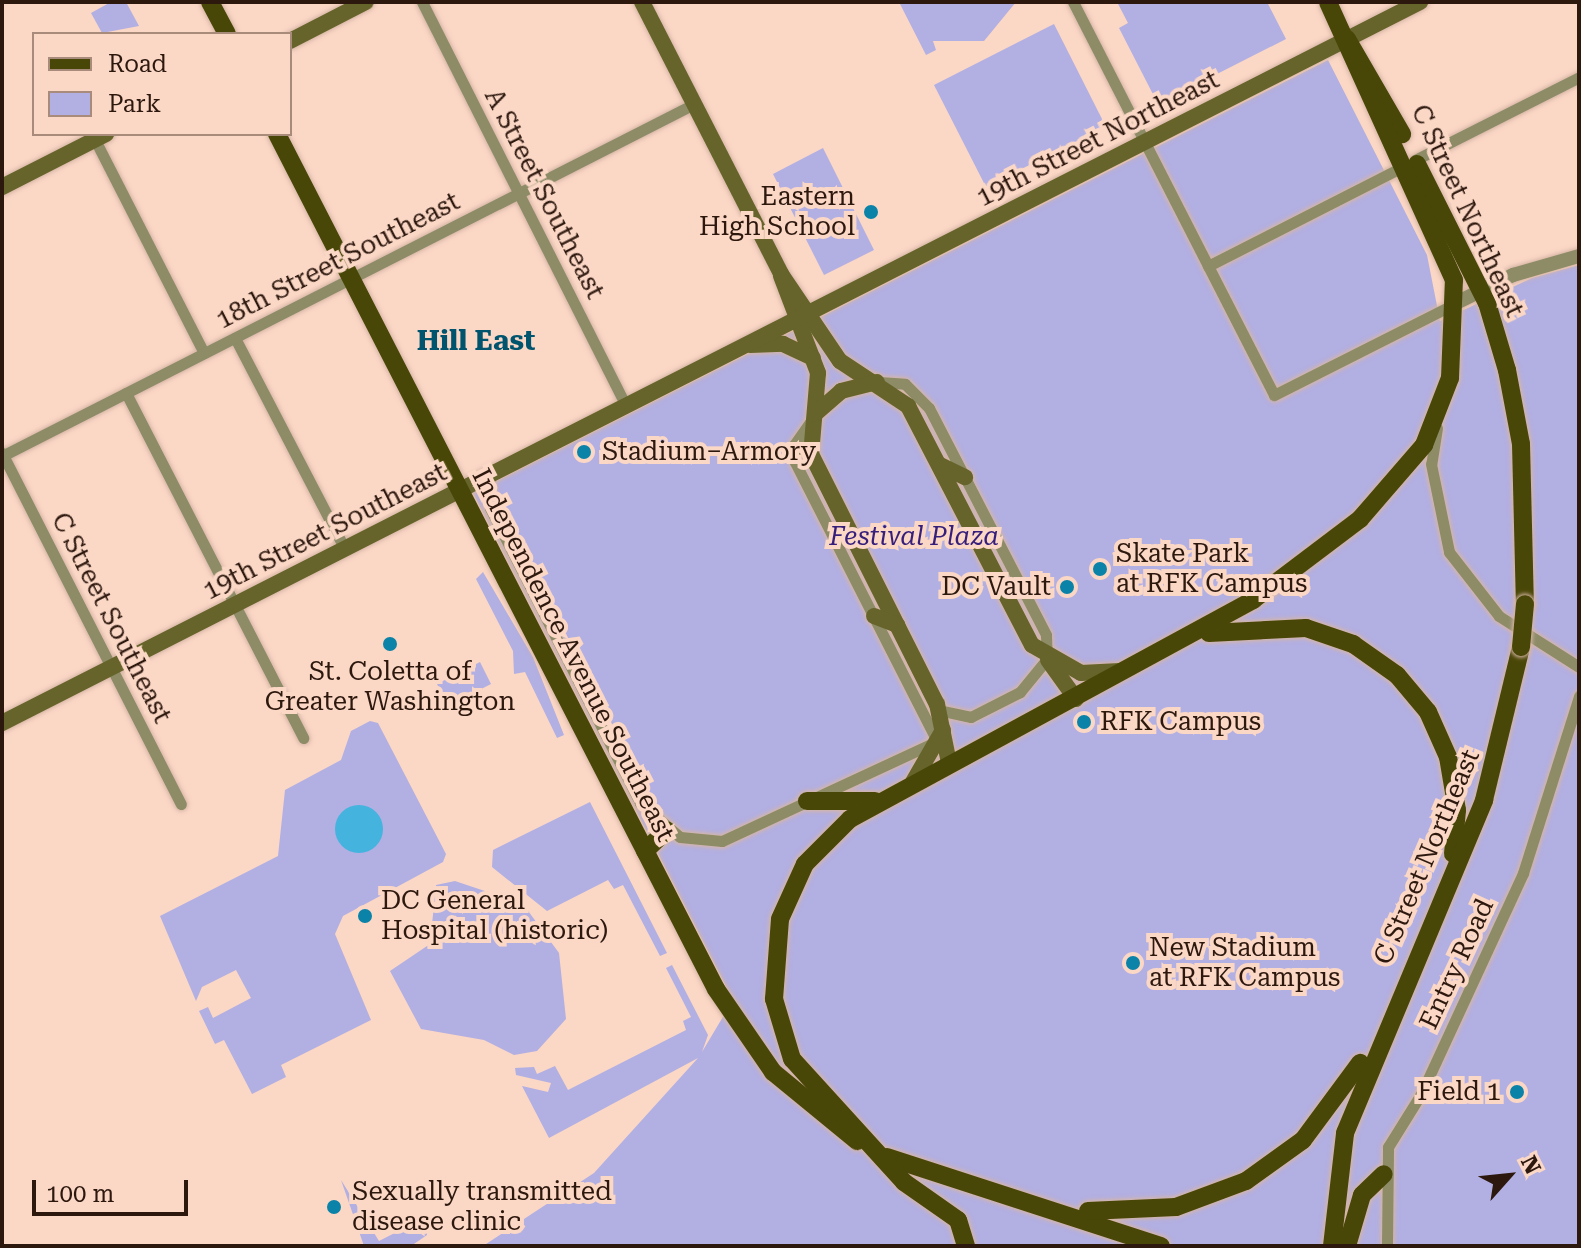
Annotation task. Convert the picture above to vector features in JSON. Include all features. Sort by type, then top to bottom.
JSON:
[{"type":"main road","points":[[210,2],[226,32]]},
{"type":"main road","points":[[292,40],[366,2]]},
{"type":"main road","points":[[642,2],[802,316],[819,380],[812,419],[814,461],[939,710],[940,735],[949,763]]},
{"type":"main road","name":"C Street Northeast","points":[[1130,670],[1240,609],[1382,498],[1417,456],[1439,412],[1456,303],[1449,262],[1410,163],[1359,48],[1347,39],[1328,2]]},
{"type":"main road","name":"19th Street Northeast","points":[[802,316],[1420,2]]},
{"type":"main road","name":"Independence Avenue Southeast","points":[[278,136],[458,491],[542,630],[604,752],[645,851],[731,1015],[769,1068],[880,1154],[944,1180],[1053,1209],[1161,1246]]},
{"type":"main road","points":[[2,187],[101,137]]},
{"type":"main road","name":"C Street Northeast","points":[[1332,1246],[1345,1133],[1388,1017],[1453,864],[1484,800],[1521,647],[1525,604],[1521,444],[1481,290],[1410,163]]},
{"type":"main road","points":[[802,316],[844,365],[879,382],[908,406],[1029,640],[1076,699]]},
{"type":"main road","name":"19th Street Southeast","points":[[2,723],[802,316]]},
{"type":"main road","points":[[744,345],[783,344],[813,358]]},
{"type":"main road","points":[[812,419],[841,391],[879,382]]},
{"type":"main road","points":[[940,465],[965,477]]},
{"type":"main road","points":[[1240,609],[1278,625],[1338,637],[1397,675],[1439,732],[1456,793],[1453,864]]},
{"type":"main road","points":[[874,616],[897,625]]},
{"type":"main road","points":[[1191,638],[1278,625]]},
{"type":"main road","points":[[1047,659],[1087,674],[1130,670]]},
{"type":"main road","name":"Independence Avenue Southeast","points":[[828,1115],[798,1068],[779,1024],[773,953],[788,895],[829,836],[877,801],[1130,670]]},
{"type":"main road","points":[[913,782],[940,735]]},
{"type":"main road","points":[[807,801],[877,801]]},
{"type":"main road","points":[[645,851],[667,830]]},
{"type":"main road","points":[[1053,1209],[1158,1210],[1246,1181],[1321,1120],[1388,1017]]},
{"type":"main road","points":[[880,1154],[904,1182],[949,1210],[966,1246]]},
{"type":"main road","points":[[1347,1246],[1362,1195],[1384,1174]]},
{"type":"street","name":"A Street Southeast","points":[[422,2],[626,405]]},
{"type":"street","points":[[1073,2],[1274,395],[1481,290],[1578,256]]},
{"type":"street","points":[[1208,266],[1579,77]]},
{"type":"street","name":"18th Street Southeast","points":[[2,455],[694,104]]},
{"type":"street","points":[[101,137],[204,353]]},
{"type":"street","points":[[235,338],[345,549]]},
{"type":"street","points":[[879,382],[905,384],[923,401],[1044,628],[1047,659],[1026,688],[966,717],[939,710]]},
{"type":"street","points":[[126,393],[303,738]]},
{"type":"street","points":[[1439,412],[1431,464],[1449,552],[1499,616],[1579,667]]},
{"type":"street","points":[[667,830],[722,841],[940,735],[874,616],[795,462],[794,445],[812,419]]},
{"type":"street","name":"C Street Southeast","points":[[2,455],[181,804]]},
{"type":"street","name":"Independence Avenue Southeast","points":[[489,475],[490,508],[542,630]]},
{"type":"street","name":"Entry Road","points":[[1387,1246],[1384,1174],[1388,1147],[1421,1094],[1530,855],[1579,696]]},
{"type":"street","name":"Independence Avenue Southeast","points":[[604,752],[644,808],[667,830]]},
{"type":"green space","points":[[111,2],[126,2],[139,26],[101,32],[91,13]]},
{"type":"green space","points":[[899,2],[1016,2],[984,41],[933,41],[936,50],[926,55]]},
{"type":"green space","points":[[1117,2],[1267,2],[1286,39],[1158,104],[1119,28],[1128,23]]},
{"type":"green space","points":[[1054,24],[1102,119],[1099,130],[986,187],[934,85]]},
{"type":"green space","name":"RFK Campus","points":[[1328,60],[1427,255],[1440,321],[1532,278],[1579,265],[1579,1246],[483,1246],[594,1173],[698,1058],[549,1138],[522,1086],[548,1092],[551,1083],[516,1075],[515,1068],[534,1067],[537,1074],[555,1066],[568,1090],[686,1030],[683,1021],[691,1017],[666,968],[672,965],[708,1035],[702,1052],[733,1000],[473,493]]},
{"type":"green space","points":[[823,148],[874,250],[824,275],[773,174]]},
{"type":"green space","points":[[483,572],[533,657],[564,735],[557,738],[525,672],[514,674],[513,651],[476,579]]},
{"type":"green space","points":[[480,662],[491,684],[448,706],[437,684]]},
{"type":"green space","points":[[370,721],[378,723],[446,854],[443,862],[343,916],[335,934],[371,1020],[281,1065],[286,1077],[252,1094],[224,1040],[215,1044],[199,1011],[208,1007],[213,1018],[251,998],[236,970],[202,987],[196,1001],[160,916],[278,856],[285,790],[341,760],[351,731]]},
{"type":"green space","points":[[590,802],[667,953],[660,956],[623,885],[614,889],[608,880],[547,911],[492,867],[493,850]]},
{"type":"green space","points":[[455,881],[523,904],[559,953],[566,1019],[537,1051],[514,1055],[484,1040],[421,1029],[390,971],[430,944],[436,885]]},
{"type":"green space","points":[[341,1180],[379,1241],[428,1216],[427,1235],[411,1246],[364,1246]]},
{"type":"shaded area","points":[[359,805],[376,812],[383,829],[376,846],[359,853],[342,846],[335,829],[342,812]]},
{"type":"place","name":"Eastern High School","points":[[871,212]]},
{"type":"place","name":"Stadium–Armory","points":[[584,452]]},
{"type":"place","name":"Skate Park at RFK Campus","points":[[1100,569]]},
{"type":"place","name":"DC Vault","points":[[1067,587]]},
{"type":"place","name":"St. Coletta of Greater Washington","points":[[390,644]]},
{"type":"place","name":"RFK Campus","points":[[1084,722]]},
{"type":"place","name":"DC General Hospital (historic)","points":[[365,916]]},
{"type":"place","name":"New Stadium at RFK Campus","points":[[1133,963]]},
{"type":"place","name":"Field 1","points":[[1517,1092]]},
{"type":"place","name":"Sexually transmitted disease clinic","points":[[334,1207]]},
{"type":"district","name":"Hill East","points":[[476,341]]},
{"type":"park label","name":"Festival Plaza","points":[[914,537]]}]
